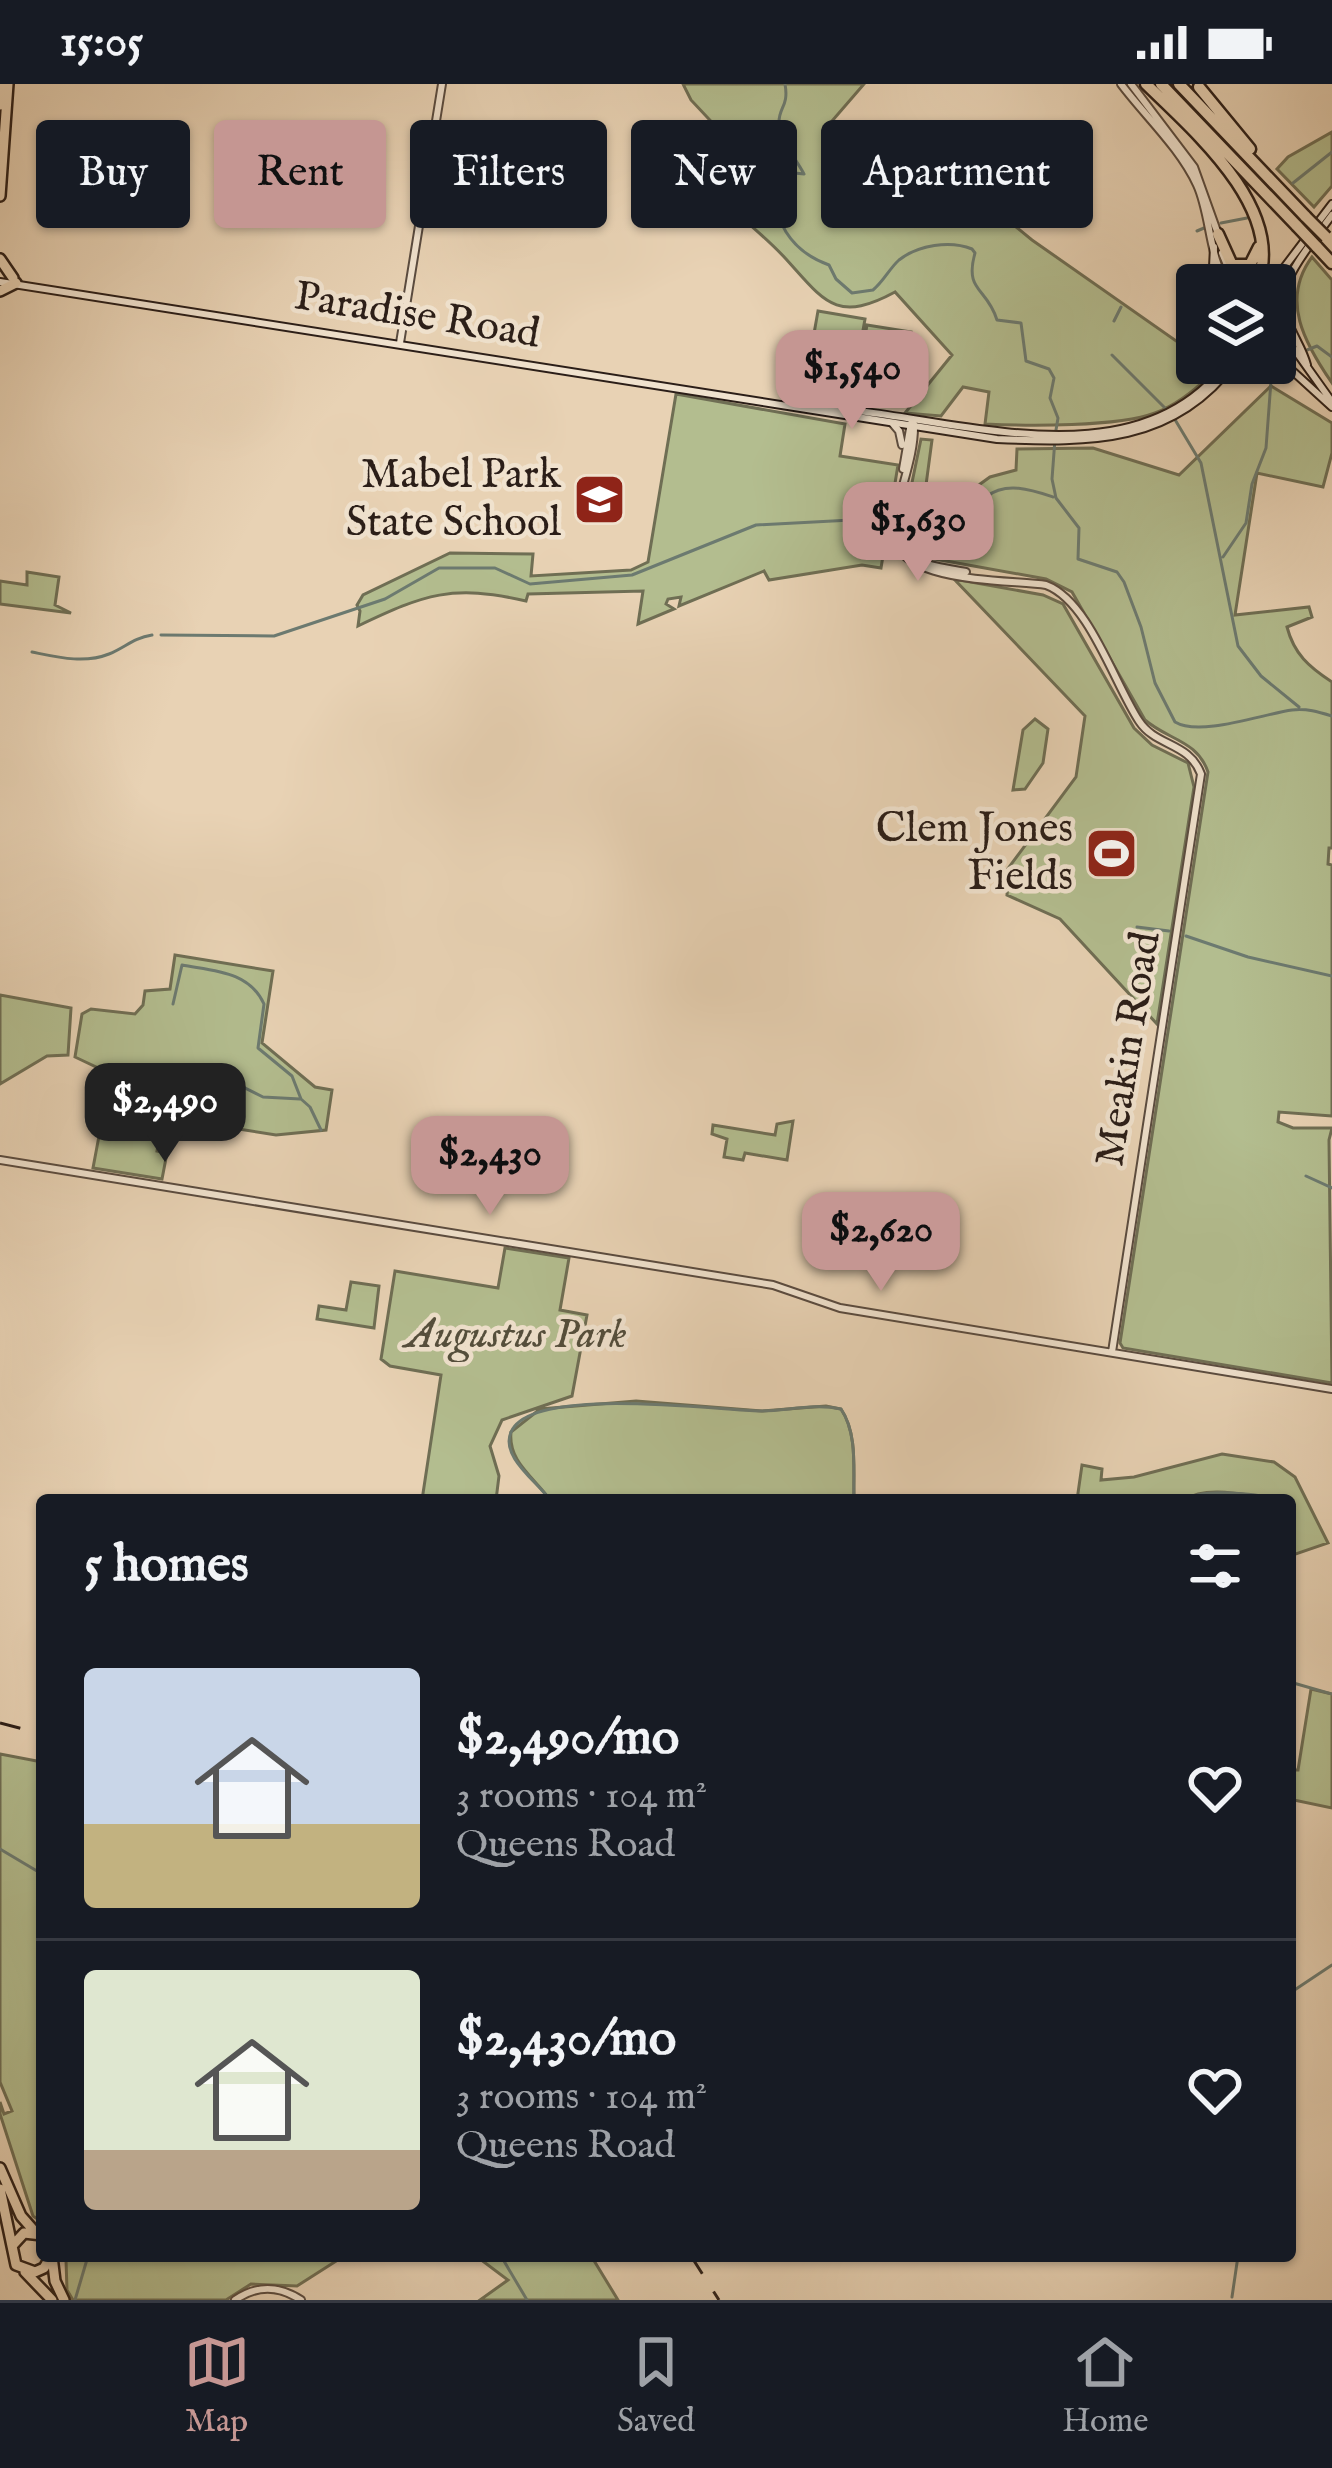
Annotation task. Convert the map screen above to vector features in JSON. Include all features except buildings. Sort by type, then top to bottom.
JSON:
[{"type":"highway","points":[[1146,84],[1232,175],[1259,232],[1261,264]]},
{"type":"highway","points":[[1161,84],[1324,242],[1332,262]]},
{"type":"highway","points":[[1179,84],[1301,222]]},
{"type":"highway","points":[[1199,86],[1301,222]]},
{"type":"highway","points":[[1218,234],[1228,261],[1241,266],[1256,260],[1259,232]]},
{"type":"main road","points":[[0,105],[5,84]]},
{"type":"main road","points":[[0,196],[5,84]]},
{"type":"main road","points":[[0,259],[15,281],[0,291]]},
{"type":"main road","points":[[0,2168],[14,2205],[36,2231]]},
{"type":"main road","points":[[0,2189],[16,2266],[56,2297]]},
{"type":"main road","points":[[12,2246],[23,2234],[36,2234]]},
{"type":"main road","points":[[26,2272],[44,2268],[48,2262]]},
{"type":"main road","points":[[52,2262],[56,2297]]},
{"type":"street","points":[[400,344],[442,84]]},
{"type":"street","points":[[1121,84],[1193,178],[1210,222],[1214,264]]},
{"type":"street","points":[[1131,84],[1194,167],[1226,264]]},
{"type":"street","points":[[1287,264],[1332,204]]},
{"type":"street","points":[[1296,264],[1332,214]]},
{"type":"street","name":"Paradise Road","points":[[0,279],[912,425]]},
{"type":"street","points":[[1296,338],[1307,365]]},
{"type":"street","points":[[1296,350],[1332,405]]},
{"type":"street","points":[[1296,373],[1332,405]]},
{"type":"street","name":"Paradise Road","points":[[794,406],[893,424],[1047,436],[1130,434],[1188,406],[1216,384]]},
{"type":"street","points":[[893,424],[904,454]]},
{"type":"street","name":"Meakin Road","points":[[904,471],[912,425]]},
{"type":"street","name":"Meakin Road","points":[[912,425],[894,525],[896,545],[914,565],[1046,584],[1067,596],[1139,721],[1154,736],[1191,755],[1201,773],[1112,1352]]},
{"type":"street","points":[[0,1160],[773,1285],[840,1308],[1332,1389]]},
{"type":"street","points":[[235,2300],[264,2288],[301,2300]]},
{"type":"green space","points":[[683,84],[864,84],[833,120],[821,120],[821,228],[1017,228],[1176,341],[1176,384],[1200,384],[1163,410],[1119,421],[985,424],[989,392],[963,387],[941,416],[905,413],[952,355],[895,292],[858,306],[833,303],[753,228],[797,228],[797,120],[710,120]]},
{"type":"green space","points":[[1332,132],[1332,186],[1314,207],[1277,169],[1288,157]]},
{"type":"green space","points":[[1312,257],[1332,280],[1332,383],[1305,337],[1297,305],[1303,273]]},
{"type":"green space","points":[[818,311],[865,319],[851,398],[804,390]]},
{"type":"green space","points":[[867,325],[911,332],[900,400],[855,393]]},
{"type":"green space","points":[[1271,386],[1332,423],[1332,453],[1323,487],[1257,473],[1235,615],[1309,607],[1312,617],[1287,627],[1304,659],[1332,682],[1332,848],[1328,864],[1332,865],[1332,1116],[1279,1112],[1278,1122],[1293,1128],[1332,1128],[1332,1383],[1123,1348],[1120,1343],[1208,772],[1197,753],[1145,720],[1072,592],[1046,579],[924,557],[906,537],[903,526],[921,439],[932,440],[924,500],[951,505],[990,477],[1016,470],[1017,449],[1093,448],[1179,475]]},
{"type":"green space","points":[[676,394],[845,424],[840,456],[898,465],[881,568],[862,565],[769,580],[764,571],[679,606],[681,597],[668,599],[666,604],[674,609],[638,624],[643,591],[528,594],[526,601],[478,593],[439,595],[358,626],[357,605],[363,595],[450,553],[533,554],[531,576],[631,570],[648,562]]},
{"type":"green space","points":[[27,572],[59,577],[55,605],[71,613],[0,604],[0,581],[27,585]]},
{"type":"green space","points":[[954,579],[1043,595],[1063,604],[1134,728],[1152,745],[1188,763],[1194,787],[1157,1024],[1060,919],[1007,895],[1008,884],[998,882],[1076,777],[1085,716]]},
{"type":"green space","points":[[1035,719],[1048,729],[1043,763],[1025,789],[1013,790],[1023,730]]},
{"type":"green space","points":[[175,955],[273,971],[262,1043],[315,1087],[332,1090],[326,1130],[276,1135],[201,1123],[184,1115],[177,1128],[161,1127],[157,1151],[167,1153],[162,1179],[93,1168],[99,1136],[136,1138],[143,1095],[97,1087],[96,1067],[75,1057],[82,1014],[91,1009],[135,1014],[143,1005],[145,991],[170,989]]},
{"type":"green space","points":[[0,995],[71,1008],[68,1055],[47,1056],[0,1084]]},
{"type":"green space","points":[[793,1121],[787,1160],[745,1153],[743,1160],[724,1157],[727,1139],[712,1134],[713,1125],[775,1135],[777,1124]]},
{"type":"green space","name":"Augustus Park","points":[[505,1248],[569,1258],[560,1310],[587,1315],[572,1396],[502,1420],[490,1446],[499,1476],[497,1494],[423,1494],[441,1375],[390,1366],[381,1359],[395,1271],[498,1288]]},
{"type":"green space","points":[[351,1282],[379,1286],[374,1328],[317,1319],[319,1306],[346,1310]]},
{"type":"green space","points":[[636,1401],[762,1411],[841,1409],[852,1441],[854,1494],[545,1494],[523,1469],[511,1443],[511,1432],[540,1409]]},
{"type":"green space","points":[[1222,1454],[1274,1462],[1295,1477],[1328,1543],[1296,1554],[1296,1494],[1078,1494],[1082,1465],[1102,1469],[1101,1480],[1134,1477]]},
{"type":"green space","points":[[1311,1689],[1332,1694],[1332,1808],[1296,1800]]},
{"type":"green space","points":[[0,1754],[36,1761],[36,2218],[0,2114],[0,2102],[4,2114],[12,2111],[0,2082]]},
{"type":"green space","points":[[66,2262],[335,2262],[297,2286],[251,2284],[226,2300],[73,2300],[67,2290]]},
{"type":"green space","points":[[484,2262],[595,2262],[618,2300],[480,2300],[508,2280]]},
{"type":"waterway","points":[[785,84],[780,129],[804,174],[785,172],[775,179],[776,207],[786,232],[804,251],[829,265],[852,293],[873,290],[899,260],[915,251],[944,245],[972,249],[974,283],[997,320],[1021,323],[1026,361],[1049,369],[1054,378],[1050,398],[1058,418],[1056,430]]},
{"type":"waterway","points":[[1293,183],[1332,152]]},
{"type":"waterway","points":[[1221,223],[1247,218]]},
{"type":"waterway","points":[[1197,231],[1204,228]]},
{"type":"waterway","points":[[1114,321],[1121,307]]},
{"type":"waterway","points":[[1307,350],[1317,346],[1332,357]]},
{"type":"waterway","points":[[1112,355],[1168,411]]},
{"type":"waterway","points":[[1223,557],[1246,523],[1252,484],[1266,448],[1271,384]]},
{"type":"waterway","points":[[1174,418],[1201,463],[1238,646],[1261,676],[1299,707]]},
{"type":"waterway","points":[[1055,439],[1052,479],[1056,498],[1079,528],[1078,559],[1117,572],[1124,582],[1155,683],[1175,722],[1215,726],[1297,710],[1332,716]]},
{"type":"waterway","points":[[161,635],[274,636],[385,599],[439,568],[495,568],[530,584],[632,575],[756,525],[889,518],[963,525],[971,523],[986,497],[1002,489],[1019,488],[1053,497]]},
{"type":"waterway","points":[[32,652],[90,659],[152,635]]},
{"type":"waterway","points":[[1137,927],[1169,931]]},
{"type":"waterway","points":[[1186,936],[1248,957],[1332,976]]},
{"type":"waterway","points":[[173,1004],[182,965],[229,974],[249,985],[264,1004],[258,1048],[292,1076],[321,1130]]},
{"type":"waterway","points":[[233,1082],[263,1097],[300,1099]]},
{"type":"waterway","points":[[1306,1176],[1332,1188]]},
{"type":"waterway","points":[[545,1494],[515,1460],[511,1432],[526,1418],[586,1404],[759,1411],[841,1409],[852,1441],[854,1494]]},
{"type":"waterway","points":[[1209,1494],[1246,1494]]},
{"type":"waterway","points":[[1296,1684],[1332,1694]]},
{"type":"waterway","points":[[0,1849],[36,1870]]},
{"type":"waterway","points":[[1296,1989],[1332,1965]]},
{"type":"waterway","points":[[75,2300],[86,2262]]},
{"type":"waterway","points":[[505,2262],[527,2300]]},
{"type":"waterway","points":[[1232,2297],[1237,2262]]},
{"type":"railway","points":[[0,1723],[36,1732]]},
{"type":"railway","points":[[695,2262],[719,2300]]},
{"type":"place","name":"Mabel Park State School","points":[[600,499]]},
{"type":"place","name":"Clem Jones Fields","points":[[1112,853]]}]
